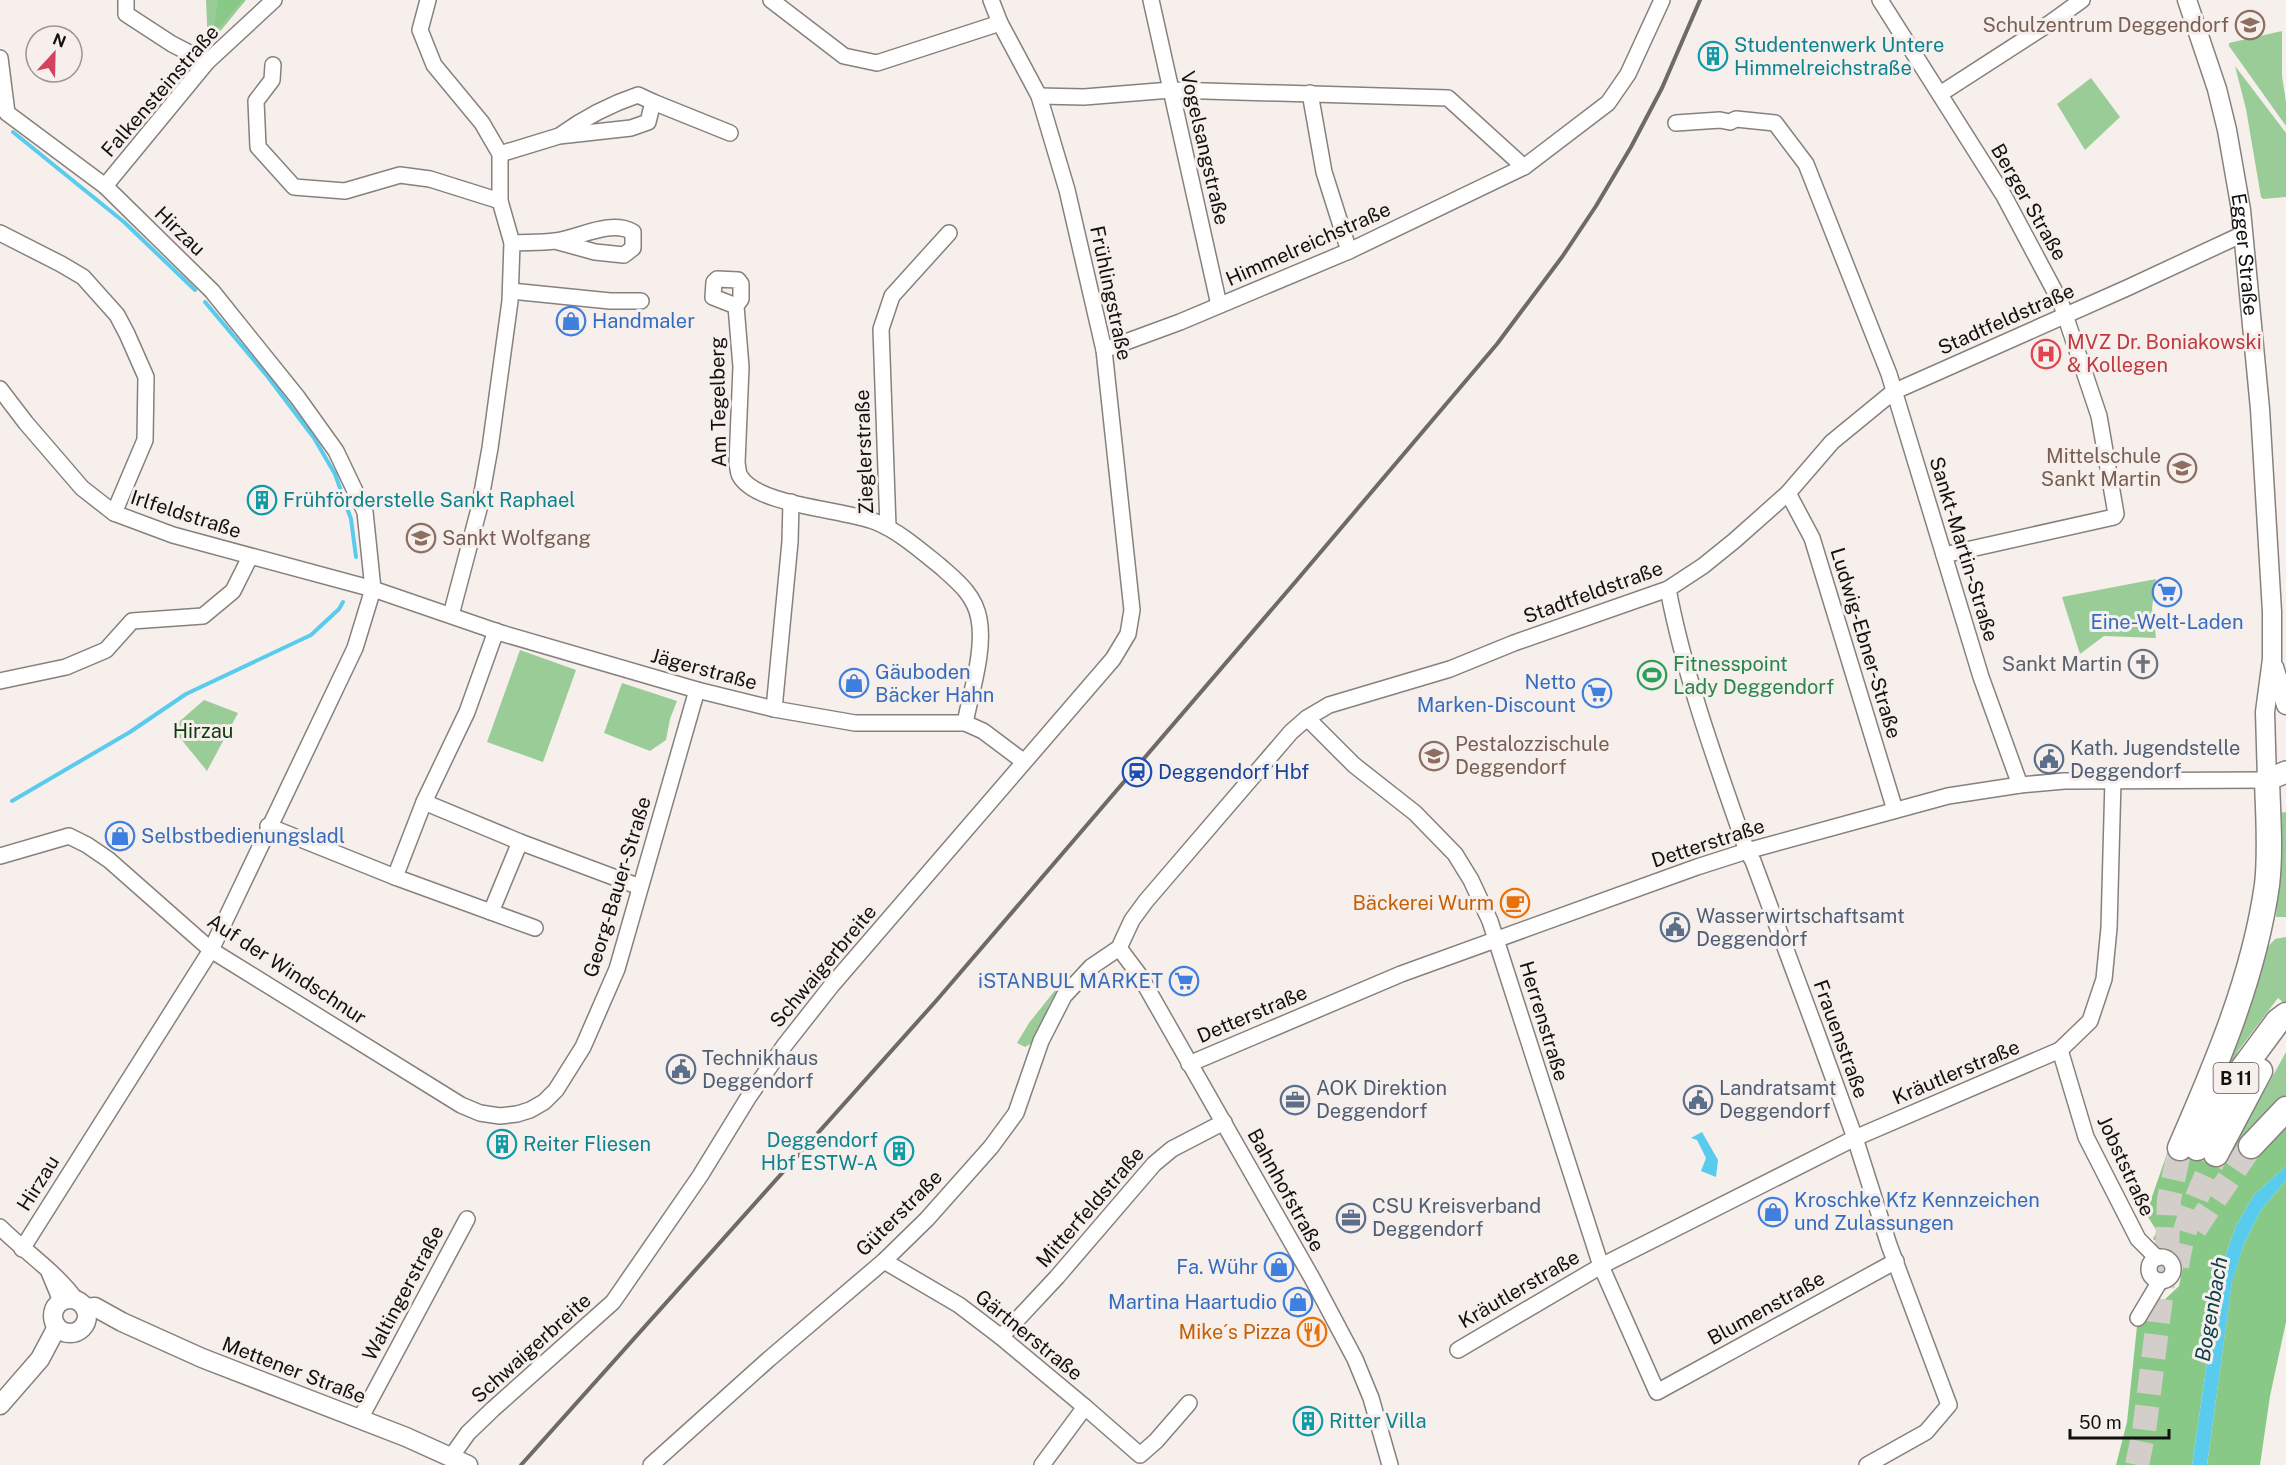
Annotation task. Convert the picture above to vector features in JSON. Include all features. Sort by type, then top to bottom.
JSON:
[{"type":"highway","points":[[2198,1150],[2218,1060],[2256,946],[2280,779]]},
{"type":"highway","name":"B 11","points":[[2198,1150],[2238,1075],[2278,1021],[2286,1015]]},
{"type":"highway","name":"B 11","points":[[2198,1150],[2252,1082],[2286,1029]]},
{"type":"highway","points":[[2251,1146],[2286,1109]]},
{"type":"street","points":[[126,0],[126,14],[172,44],[207,62]]},
{"type":"street","name":"Falkensteinstraße","points":[[105,186],[207,62],[274,0]]},
{"type":"street","points":[[428,0],[420,30],[434,65],[482,123],[500,154],[500,201],[512,243],[511,291],[488,458],[479,509],[451,615]]},
{"type":"street","points":[[771,0],[844,56],[877,63],[1000,23]]},
{"type":"street","name":"Frühlingstraße","points":[[990,0],[1039,96],[1067,190],[1104,350],[1132,610]]},
{"type":"street","name":"Vogelsangstraße","points":[[1151,0],[1219,305]]},
{"type":"street","name":"Himmelreichstraße","points":[[1104,350],[1180,322],[1349,251],[1524,167],[1608,103],[1628,74],[1662,0]]},
{"type":"street","name":"Berger Straße","points":[[1880,0],[2009,206],[2061,303],[2085,370],[2104,438],[2116,516],[1944,555]]},
{"type":"street","points":[[1940,94],[2082,0]]},
{"type":"street","name":"Egger Straße","points":[[2187,0],[2217,89],[2227,130],[2243,234],[2260,409],[2271,590],[2272,659],[2265,712],[2280,779]]},
{"type":"street","name":"Hirzau","points":[[0,58],[7,113],[105,186],[212,291],[298,398],[336,452],[365,512],[374,589],[355,648],[268,826],[211,950],[22,1249]]},
{"type":"street","points":[[273,65],[272,80],[256,101],[258,147],[294,187],[345,191],[400,175],[430,179],[500,201]]},
{"type":"street","points":[[1039,96],[1084,97],[1171,90],[1448,98],[1524,167]]},
{"type":"street","points":[[1310,93],[1324,172],[1349,251]]},
{"type":"street","points":[[559,136],[589,115],[638,95],[730,133]]},
{"type":"street","points":[[500,154],[559,136],[632,128],[648,122],[653,102]]},
{"type":"street","name":"Sankt-Martin-Straße","points":[[1676,123],[1720,120],[1730,122],[1736,119],[1775,123],[1806,164],[1889,374],[1981,677],[2020,785]]},
{"type":"street","points":[[0,233],[83,277],[117,315],[128,334],[146,377],[145,440],[114,513]]},
{"type":"street","name":"Zieglerstraße","points":[[949,233],[892,296],[881,329],[888,527],[959,582],[975,604],[981,634],[964,723]]},
{"type":"street","name":"Stadtfeldstraße","points":[[1119,948],[1132,921],[1146,901],[1291,732],[1307,718],[1329,705],[1450,669],[1514,643],[1668,589],[1703,566],[1788,493],[1832,442],[1893,392],[2243,234]]},
{"type":"street","points":[[512,243],[555,241]]},
{"type":"street","points":[[511,291],[610,301],[641,301]]},
{"type":"street","name":"Am Tegelberg","points":[[736,306],[741,367],[737,463],[741,477],[762,494],[840,512],[888,527]]},
{"type":"street","name":"Irlfeldstraße","points":[[0,389],[82,488],[114,513],[173,535],[374,589]]},
{"type":"street","name":"Ludwig-Ebner-Straße","points":[[1788,493],[1812,538],[1895,810]]},
{"type":"street","points":[[774,710],[784,614],[791,502]]},
{"type":"street","points":[[0,681],[66,667],[106,650],[132,621],[203,616],[233,591],[250,557]]},
{"type":"street","name":"Jägerstraße","points":[[374,589],[496,631],[697,690],[774,710],[855,723],[964,723],[983,731],[1023,761]]},
{"type":"street","name":"Frauenstraße","points":[[1668,589],[1675,625],[1716,763],[1855,1138],[1896,1261],[1949,1405],[1926,1432],[1867,1465]]},
{"type":"street","name":"Schwaigerbreite","points":[[451,1457],[468,1433],[493,1409],[613,1302],[700,1176],[748,1098],[784,1046],[832,985],[1113,659],[1128,634],[1132,610]]},
{"type":"street","points":[[395,877],[424,802],[467,712],[496,631]]},
{"type":"street","name":"Egger Straße","points":[[2272,659],[2286,705]]},
{"type":"street","name":"Georg-Bauer-Straße","points":[[461,1105],[480,1113],[500,1116],[517,1114],[544,1102],[556,1090],[583,1047],[618,969],[697,690]]},
{"type":"street","name":"Herrenstraße","points":[[1307,718],[1354,765],[1415,813],[1455,854],[1472,880],[1490,921],[1601,1266],[1657,1392]]},
{"type":"street","name":"Detterstraße","points":[[1189,1064],[1396,976],[1496,939],[1747,851],[1947,796],[2020,785],[2113,780],[2280,779]]},
{"type":"street","name":"Kräutlerstraße","points":[[1458,1350],[1601,1266],[1855,1138],[2060,1050],[2090,1021],[2104,979],[2109,928],[2113,780]]},
{"type":"street","points":[[424,802],[520,842],[640,887]]},
{"type":"street","points":[[268,826],[395,877],[535,928]]},
{"type":"street","name":"Auf der Windschnur","points":[[0,856],[69,836],[87,845],[109,860],[211,950],[461,1105]]},
{"type":"street","points":[[491,912],[520,842]]},
{"type":"street","name":"Bahnhofstraße","points":[[1119,948],[1140,976],[1224,1122],[1355,1359],[1371,1398],[1390,1465]]},
{"type":"street","name":"Güterstraße","points":[[651,1465],[769,1359],[884,1261],[925,1221],[994,1143],[1017,1113],[1041,1041],[1065,996],[1091,967],[1119,948]]},
{"type":"street","name":"Jobststraße","points":[[2060,1050],[2086,1137],[2138,1239],[2157,1258],[2168,1259],[2173,1269],[2168,1278],[2160,1281],[2138,1318]]},
{"type":"street","name":"Mitterfeldstraße","points":[[1001,1337],[1057,1277],[1154,1164],[1172,1149],[1224,1122]]},
{"type":"street","name":"Waltingerstraße","points":[[360,1419],[467,1220]]},
{"type":"street","points":[[0,1227],[22,1249],[63,1283],[77,1308],[79,1330],[62,1330],[53,1320],[54,1311],[77,1308]]},
{"type":"street","name":"Gärtnerstraße","points":[[884,1261],[959,1305],[1085,1407],[1042,1465]]},
{"type":"street","name":"Blumenstraße","points":[[1657,1392],[1896,1261]]},
{"type":"street","name":"Mettener Straße","points":[[77,1308],[95,1308],[202,1358],[360,1419],[468,1465]]},
{"type":"street","points":[[0,1405],[62,1330]]},
{"type":"street","points":[[1085,1407],[1140,1455],[1156,1441],[1188,1403]]},
{"type":"green space","points":[[206,0],[246,0],[208,46]]},
{"type":"green space","points":[[218,0],[243,0],[213,34]]},
{"type":"green space","points":[[2282,31],[2282,76],[2286,102],[2286,126],[2229,46],[2229,43]]},
{"type":"green space","points":[[2235,66],[2286,133],[2286,197],[2263,199],[2261,197],[2246,109]]},
{"type":"green space","points":[[2091,78],[2120,117],[2085,150],[2057,104]]},
{"type":"green space","points":[[2156,579],[2152,608],[2156,638],[2104,636],[2080,654],[2062,597]]},
{"type":"green space","points":[[520,650],[576,670],[543,762],[487,742]]},
{"type":"green space","points":[[622,683],[677,701],[670,719],[666,740],[650,751],[604,733]]},
{"type":"green space","name":"Hirzau","points":[[204,700],[238,713],[207,771],[172,728]]},
{"type":"green space","points":[[2286,812],[2286,917],[2276,917],[2281,852],[2279,813]]},
{"type":"green space","points":[[2286,937],[2286,1005],[2278,998],[2238,1051],[2229,1075],[2208,1098],[2264,951],[2275,939]]},
{"type":"green space","points":[[1072,969],[1050,1003],[1034,1042],[1025,1047],[1017,1043],[1029,1023]]},
{"type":"green space","points":[[2286,1052],[2286,1103],[2243,1142],[2230,1138],[2246,1107],[2260,1099]]},
{"type":"green space","points":[[2286,1123],[2286,1166],[2254,1195],[2236,1226],[2225,1257],[2215,1308],[2192,1465],[2116,1465],[2127,1422],[2137,1326],[2179,1286],[2184,1261],[2153,1239],[2157,1231],[2146,1214],[2171,1142],[2230,1138],[2243,1142]]},
{"type":"green space","points":[[2286,1180],[2286,1322],[2270,1396],[2260,1465],[2207,1465],[2232,1281],[2244,1244],[2261,1210]]},
{"type":"water","points":[[1702,1132],[1718,1160],[1716,1177],[1701,1171],[1706,1158],[1697,1140],[1691,1138]]},
{"type":"water","points":[[2286,1166],[2286,1180],[2261,1210],[2244,1244],[2232,1282],[2207,1465],[2192,1465],[2215,1308],[2225,1257],[2236,1226],[2254,1195]]},
{"type":"waterway","points":[[13,132],[124,222],[195,290]]},
{"type":"waterway","points":[[205,302],[268,377],[314,438],[335,474],[351,519],[356,557]]},
{"type":"waterway","points":[[12,801],[130,732],[186,694],[311,635],[339,609],[343,602]]},
{"type":"tunnel","points":[[2195,1229],[2251,1146]]},
{"type":"tunnel","points":[[2137,1465],[2144,1431],[2167,1251],[2169,1199],[2180,1148]]},
{"type":"tunnel","points":[[2177,1267],[2187,1223],[2216,1154]]},
{"type":"railway","points":[[521,1465],[936,1001],[1497,344],[1562,257],[1631,147],[1662,88],[1700,0]]},
{"type":"place","name":"Schulzentrum Deggendorf","points":[[2250,25]]},
{"type":"place","name":"Studentenwerk Untere Himmelreichstraße","points":[[1713,56]]},
{"type":"place","name":"Handmaler","points":[[571,321]]},
{"type":"place","name":"MVZ Dr. Boniakowski & Kollegen","points":[[2046,354]]},
{"type":"place","name":"Mittelschule Sankt Martin","points":[[2182,468]]},
{"type":"place","name":"Frühförderstelle Sankt Raphael","points":[[262,500]]},
{"type":"place","name":"Sankt Wolfgang","points":[[421,538]]},
{"type":"place","name":"Eine-Welt-Laden","points":[[2167,592]]},
{"type":"place","name":"Sankt Martin","points":[[2143,664]]},
{"type":"place","name":"Fitnesspoint Lady Deggendorf","points":[[1652,675]]},
{"type":"place","name":"Gäuboden Bäcker Hahn","points":[[854,683]]},
{"type":"place","name":"Netto Marken-Discount","points":[[1597,693]]},
{"type":"place","name":"Pestalozzischule Deggendorf","points":[[1434,756]]},
{"type":"place","name":"Kath. Jugendstelle Deggendorf","points":[[2049,759]]},
{"type":"place","name":"Deggendorf Hbf","points":[[1137,772]]},
{"type":"place","name":"Selbstbedienungsladl","points":[[120,836]]},
{"type":"place","name":"Bäckerei Wurm","points":[[1515,903]]},
{"type":"place","name":"Wasserwirtschaftsamt Deggendorf","points":[[1675,927]]},
{"type":"place","name":"iSTANBUL MARKET","points":[[1184,981]]},
{"type":"place","name":"Technikhaus Deggendorf","points":[[681,1069]]},
{"type":"place","name":"AOK Direktion Deggendorf","points":[[1295,1100]]},
{"type":"place","name":"Landratsamt Deggendorf","points":[[1698,1100]]},
{"type":"place","name":"Reiter Fliesen","points":[[502,1144]]},
{"type":"place","name":"Deggendorf Hbf ESTW-A","points":[[899,1151]]},
{"type":"place","name":"Kroschke Kfz Kennzeichen und Zulassungen","points":[[1773,1212]]},
{"type":"place","name":"CSU Kreisverband Deggendorf","points":[[1351,1218]]},
{"type":"place","name":"Fa. Wühr","points":[[1279,1267]]},
{"type":"place","name":"Martina Haartudio","points":[[1298,1302]]},
{"type":"place","name":"Mike´s Pizza","points":[[1312,1332]]},
{"type":"place","name":"Ritter Villa","points":[[1308,1421]]},
{"type":"water label","name":"Bogenbach","points":[[2211,1309]]}]
